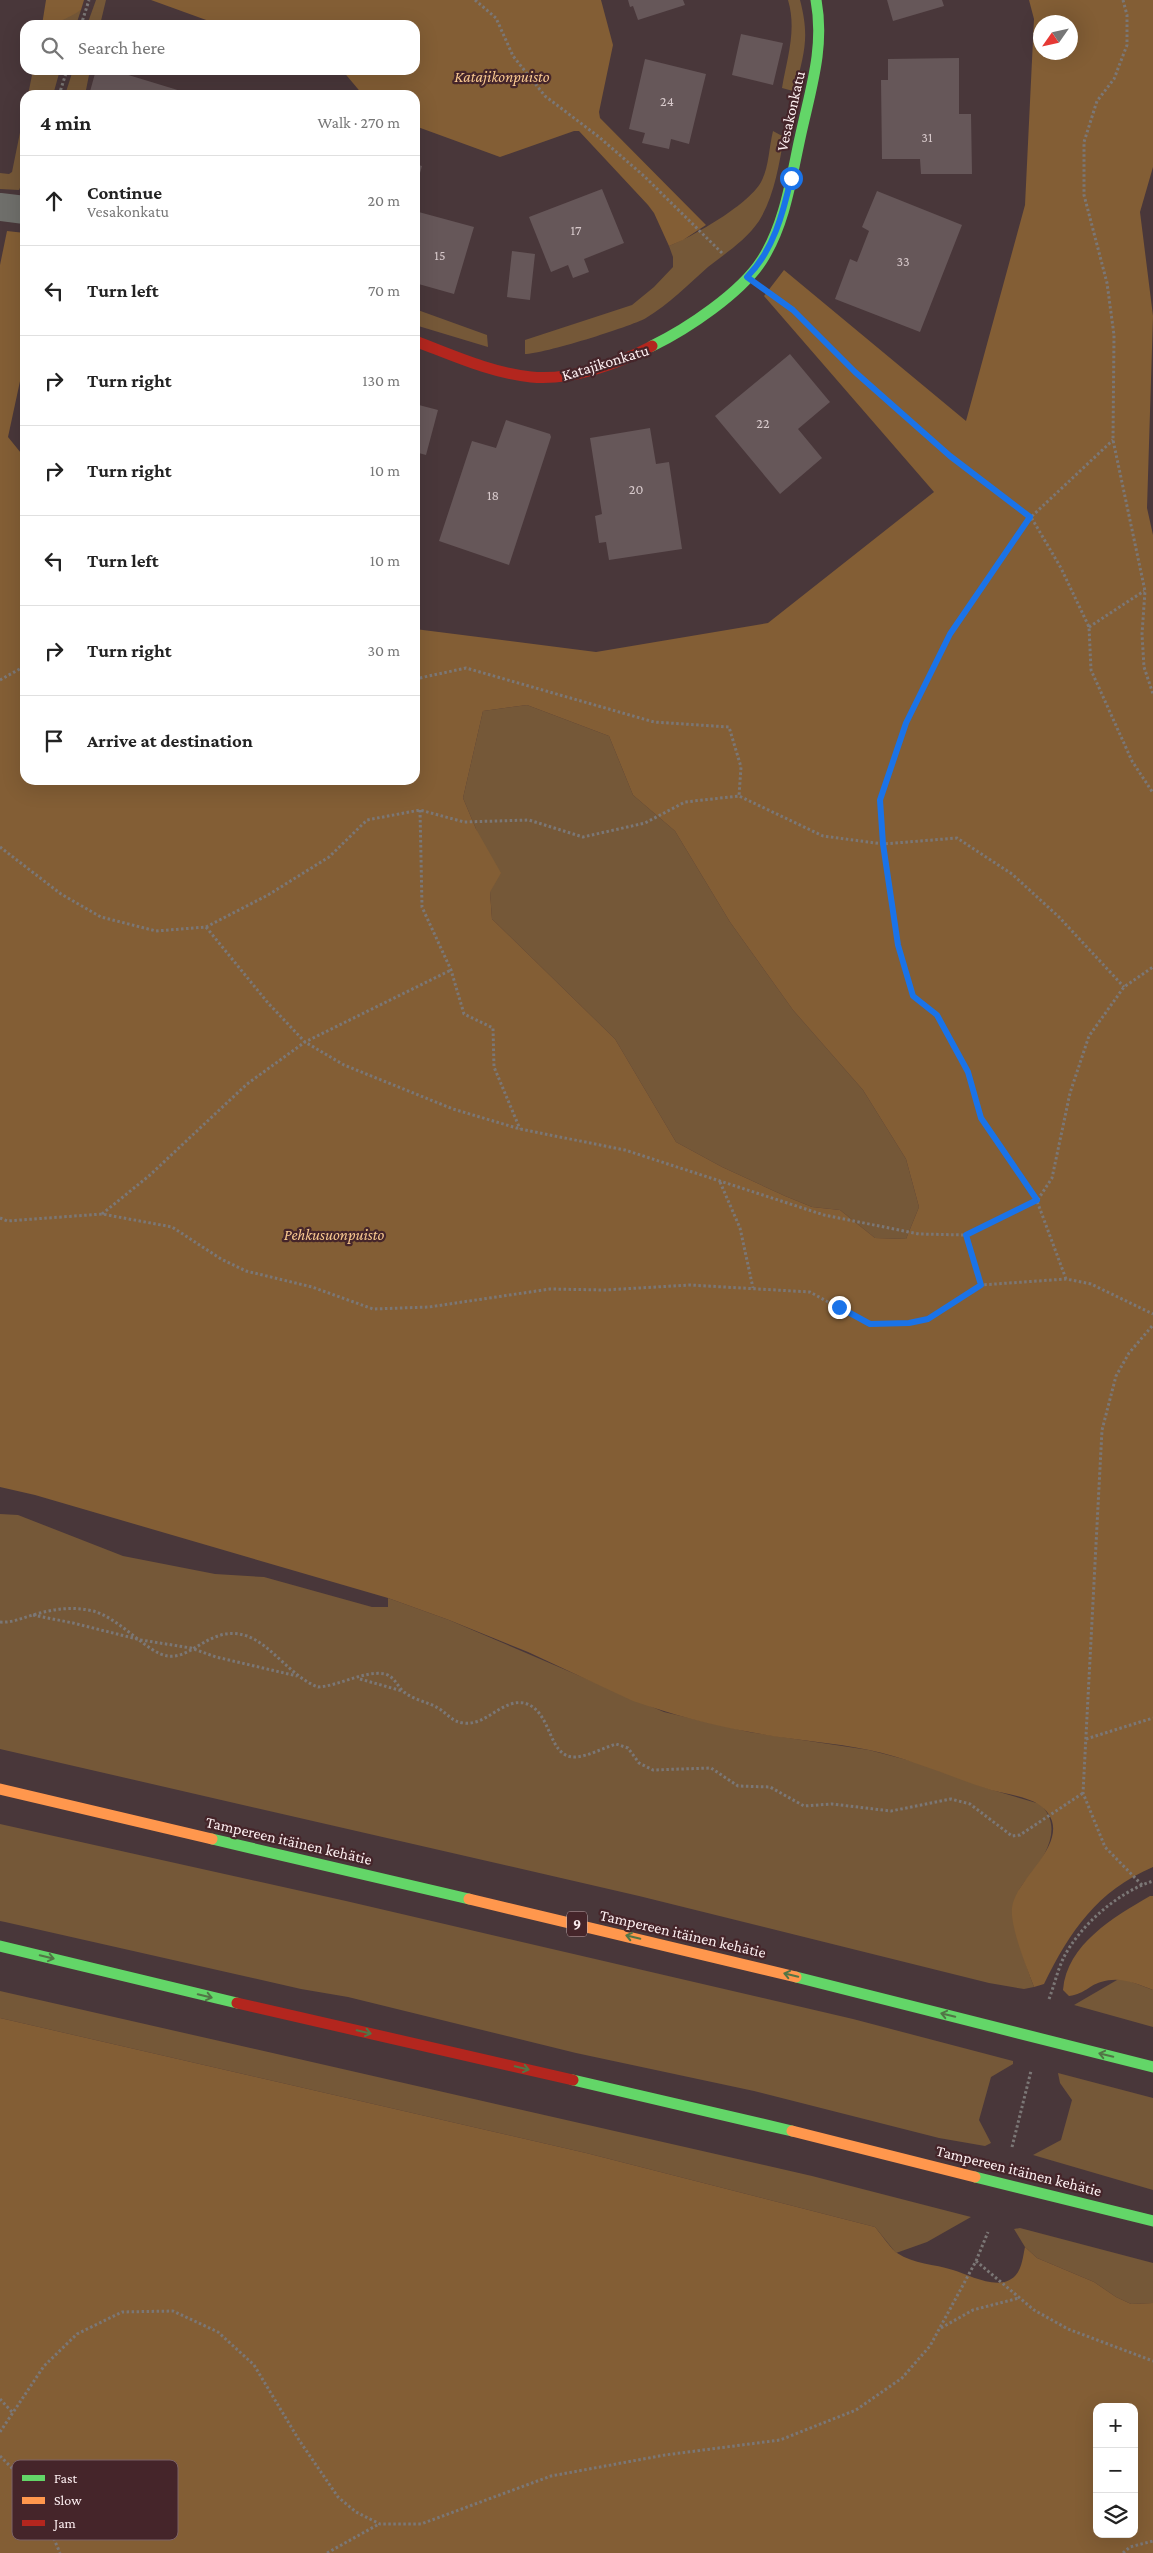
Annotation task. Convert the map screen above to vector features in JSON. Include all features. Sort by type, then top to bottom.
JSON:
[{"type":"main road","name":"Vesakonkatu","points":[[747,277],[758,266],[770,247],[788,190],[819,58],[821,24],[816,0]]},
{"type":"main road","name":"Katajikonkatu","points":[[420,342],[512,373],[531,377],[562,376],[629,358],[664,342],[698,319],[747,277]]},
{"type":"main road","name":"Tampereen itäinen kehätie","points":[[0,1789],[758,1966],[1153,2067]]},
{"type":"main road","name":"Tampereen itäinen kehätie","points":[[0,1946],[269,2011],[711,2111],[1153,2221]]},
{"type":"street","points":[[0,207],[20,209]]},
{"type":"path","points":[[83,20],[90,0]]},
{"type":"path","points":[[475,0],[496,18],[513,56],[545,96],[599,137],[644,176],[747,277],[793,310],[855,372],[950,456],[1030,517],[1061,568],[1089,627],[1091,670],[1132,762],[1153,793]]},
{"type":"path","points":[[1123,0],[1127,15],[1127,45],[1114,79],[1097,101],[1084,142],[1084,195],[1106,284],[1114,335],[1113,440],[1145,591],[1142,634],[1144,667],[1153,694]]},
{"type":"path","points":[[61,90],[65,75]]},
{"type":"path","points":[[1066,1279],[1037,1200],[981,1118],[968,1072],[937,1015],[913,996],[898,945],[883,844],[880,800],[906,723],[950,634],[1030,517],[1113,440]]},
{"type":"path","points":[[1089,627],[1145,591]]},
{"type":"path","points":[[420,678],[466,668],[654,722],[729,727],[741,767],[739,796]]},
{"type":"path","points":[[0,680],[20,669]]},
{"type":"path","points":[[0,847],[61,894],[101,917],[156,931],[206,927],[268,895],[329,857],[366,820],[420,810],[464,822],[529,820],[582,837],[645,823],[685,802],[739,796],[822,836],[883,844],[957,838],[1012,874],[1059,916],[1124,987]]},
{"type":"path","points":[[420,810],[422,908],[451,970],[464,1014],[493,1028],[494,1067],[520,1129]]},
{"type":"path","points":[[206,927],[268,1004],[305,1042],[344,1065],[453,1109],[520,1129],[625,1150],[824,1215],[920,1234],[966,1235],[1037,1200],[1052,1178],[1070,1092],[1088,1036],[1124,987],[1153,967]]},
{"type":"path","points":[[102,1214],[150,1175],[247,1084],[305,1042],[451,970]]},
{"type":"path","points":[[720,1182],[740,1228],[754,1288]]},
{"type":"path","points":[[0,1218],[8,1221],[102,1214],[172,1227],[221,1259],[246,1271],[312,1287],[373,1310],[429,1306],[550,1289],[605,1290],[690,1285],[810,1292],[870,1324],[909,1323],[928,1319],[981,1285],[1066,1279],[1091,1284],[1153,1314]]},
{"type":"path","points":[[966,1235],[981,1285]]},
{"type":"path","points":[[1142,1884],[1105,1847],[1083,1793],[1102,1430],[1116,1376],[1129,1353],[1153,1325]]},
{"type":"path","points":[[0,1622],[13,1622],[32,1615],[68,1608],[95,1611],[118,1622],[166,1656],[179,1654],[222,1634],[239,1634],[256,1641],[300,1676],[318,1687],[374,1673],[384,1674],[395,1681],[403,1691]]},
{"type":"path","points":[[32,1615],[141,1640],[191,1648],[216,1657],[300,1676]]},
{"type":"path","points":[[359,1678],[403,1691],[441,1709],[450,1718],[467,1724],[478,1722],[514,1704],[525,1704],[536,1708],[543,1716],[553,1742],[562,1753],[568,1756],[576,1757],[616,1744],[622,1745],[640,1762],[653,1770],[711,1768],[738,1786],[770,1787],[804,1806],[832,1804],[891,1811],[951,1800],[970,1804],[1012,1836],[1020,1835],[1083,1793]]},
{"type":"path","points":[[1086,1739],[1153,1718]]},
{"type":"path","points":[[1049,2000],[1063,1959],[1089,1924],[1115,1902],[1142,1884],[1153,1881]]},
{"type":"path","points":[[1012,2147],[1031,2071]]},
{"type":"path","points":[[0,2432],[44,2366],[77,2334],[122,2312],[172,2311],[218,2332],[254,2365],[299,2440],[338,2497],[356,2512],[380,2524],[421,2524],[551,2476],[665,2455],[780,2440],[856,2410],[902,2378],[930,2346],[976,2261],[988,2232]]},
{"type":"path","points":[[976,2261],[1034,2310],[1068,2329],[1153,2361]]},
{"type":"path","points":[[940,2328],[973,2310],[1019,2298]]},
{"type":"path","points":[[0,2399],[12,2412]]},
{"type":"path","points":[[0,2456],[12,2468]]},
{"type":"path","points":[[327,2553],[380,2524]]},
{"type":"path","points":[[54,2540],[60,2553]]},
{"type":"path","points":[[1123,2553],[1130,2547],[1153,2541]]},
{"type":"shaded area","points":[[96,0],[106,0],[101,20],[89,20]]},
{"type":"shaded area","points":[[788,0],[800,0],[805,25],[805,45],[795,90],[793,91],[782,88],[792,22]]},
{"type":"shaded area","points":[[81,10],[78,20],[58,20]]},
{"type":"shaded area","points":[[32,75],[59,75],[54,90],[29,90]]},
{"type":"shaded area","points":[[71,75],[89,75],[86,90],[67,90]]},
{"type":"shaded area","points":[[773,131],[784,137],[769,202],[759,221],[742,240],[646,318],[586,339],[549,350],[525,354],[525,340],[632,305],[654,287],[673,267],[673,257],[669,246],[692,235],[734,209],[756,189],[766,169]]},
{"type":"shaded area","points":[[20,133],[20,188],[19,190],[0,189],[0,173],[9,174],[12,172]]},
{"type":"shaded area","points":[[420,311],[487,335],[488,347],[420,327]]},
{"type":"shaded area","points":[[527,705],[609,736],[633,795],[675,831],[730,922],[793,1010],[863,1090],[906,1159],[919,1207],[906,1239],[875,1238],[840,1210],[812,1207],[785,1196],[722,1167],[676,1142],[615,1039],[492,919],[490,892],[476,829],[463,798],[483,711]]},
{"type":"shaded area","points":[[0,1514],[18,1515],[123,1556],[215,1574],[264,1577],[372,1607],[388,1607],[388,1598],[449,1620],[664,1712],[749,1732],[869,1750],[915,1762],[989,1789],[1040,1804],[1047,1812],[1051,1821],[1050,1840],[1042,1858],[1020,1889],[1016,1918],[1020,1942],[1034,1987],[1024,1989],[989,1983],[639,1896],[0,1749]]},
{"type":"shaded area","points":[[0,1824],[346,1901],[853,2019],[1013,2061],[1013,2064],[991,2077],[979,2120],[991,2143],[985,2146],[939,2138],[754,2091],[576,2053],[348,1997],[301,1989],[0,1921]]},
{"type":"shaded area","points":[[1124,1979],[1153,1990],[1153,2027],[1074,2005],[1117,1980]]},
{"type":"shaded area","points":[[0,1991],[812,2176],[971,2217],[927,2242],[896,2253],[875,2227],[586,2153],[0,2018]]},
{"type":"shaded area","points":[[1058,2073],[1153,2098],[1153,2190],[1033,2155],[1061,2140],[1072,2100],[1060,2083]]},
{"type":"shaded area","points":[[1020,2228],[1153,2263],[1153,2303],[1131,2304],[1116,2297],[1094,2282],[1037,2258],[1025,2247],[1014,2229]]},
{"type":"green space","points":[[46,0],[84,0],[81,10],[67,18],[62,20],[43,20]]},
{"type":"green space","name":"Katajikonpuisto","points":[[151,0],[601,0],[613,45],[599,112],[600,118],[706,225],[683,240],[669,246],[654,213],[648,205],[579,131],[574,131],[500,157],[420,128],[420,90],[359,90],[346,75],[420,75],[420,20],[206,20]]},
{"type":"green space","name":"Pehkusuonpuisto","points":[[1029,0],[1153,0],[1153,167],[1140,212],[1153,316],[1147,508],[1153,535],[1153,1867],[1116,1888],[1087,1915],[1064,1947],[1044,1984],[1034,1987],[1016,1936],[1012,1908],[1020,1888],[1050,1844],[1053,1832],[1052,1821],[1048,1813],[1035,1802],[991,1790],[916,1763],[869,1750],[735,1729],[705,1723],[662,1710],[633,1701],[528,1652],[388,1598],[35,1495],[0,1487],[0,265],[7,231],[20,232],[20,381],[8,437],[20,452],[20,785],[420,785],[420,630],[596,652],[768,623],[934,492],[764,296],[784,270],[966,421],[1025,205],[1033,40],[1033,60],[1078,60],[1078,15],[1033,15]],"holes":[[[527,705],[609,736],[633,795],[675,831],[730,922],[793,1010],[863,1090],[906,1159],[919,1207],[906,1239],[875,1238],[840,1210],[812,1207],[785,1196],[722,1167],[676,1142],[615,1039],[492,919],[490,892],[501,873],[476,829],[463,798],[483,711]]]},
{"type":"green space","points":[[1150,1896],[1153,1896],[1153,1990],[1127,1981],[1108,1980],[1069,1996],[1063,1990],[1066,1974],[1073,1959],[1083,1946],[1108,1923]]},
{"type":"green space","points":[[0,2018],[586,2153],[875,2227],[893,2249],[904,2257],[953,2270],[984,2281],[1001,2283],[1015,2276],[1021,2266],[1025,2247],[1037,2258],[1094,2282],[1116,2297],[1131,2304],[1153,2303],[1153,2553],[0,2553]]},
{"type":"building","points":[[628,0],[683,0],[685,5],[638,20],[633,6],[630,7]]},
{"type":"building","points":[[887,0],[942,0],[944,6],[893,21]]},
{"type":"building","points":[[741,34],[783,43],[773,85],[732,75]]},
{"type":"building","points":[[959,58],[959,114],[971,114],[972,174],[921,174],[920,159],[882,159],[881,80],[888,80],[888,59]]},
{"type":"building","points":[[645,59],[706,74],[689,144],[671,139],[669,149],[642,143],[645,133],[629,129]]},
{"type":"building","points":[[95,75],[128,75],[178,90],[90,90]]},
{"type":"building","points":[[602,189],[624,243],[584,259],[589,272],[573,278],[568,265],[551,272],[529,217]]},
{"type":"building","points":[[877,191],[962,225],[920,332],[835,299],[850,259],[857,262],[869,231],[862,227]]},
{"type":"building","points":[[420,212],[474,227],[454,294],[420,284]]},
{"type":"building","points":[[512,251],[535,254],[530,300],[507,297]]},
{"type":"building","points":[[790,354],[830,402],[798,429],[822,458],[780,494],[715,416]]},
{"type":"building","points":[[420,405],[438,410],[426,455],[420,453]]},
{"type":"building","points":[[506,420],[550,434],[551,437],[509,565],[439,541],[472,441],[496,448]]},
{"type":"building","points":[[650,428],[656,464],[669,462],[682,549],[609,560],[606,542],[599,543],[595,516],[602,514],[590,438]]},
{"type":"traffic: fast","points":[[652,346],[697,320],[727,297],[753,272],[770,246],[786,201],[812,86],[819,35],[816,0]]},
{"type":"traffic: fast","points":[[212,1839],[469,1899]]},
{"type":"traffic: fast","points":[[0,1946],[237,2003]]},
{"type":"traffic: fast","points":[[796,1977],[1153,2067]]},
{"type":"traffic: fast","points":[[573,2080],[792,2131]]},
{"type":"traffic: fast","points":[[975,2177],[1153,2221]]},
{"type":"traffic: slow","points":[[0,1789],[212,1839]]},
{"type":"traffic: slow","points":[[469,1899],[796,1977]]},
{"type":"traffic: slow","points":[[792,2131],[975,2177]]},
{"type":"traffic: jam","points":[[420,343],[501,372],[546,378],[594,370],[652,346]]},
{"type":"traffic: jam","points":[[237,2003],[573,2080]]},
{"type":"route","points":[[791,178],[770,247],[758,266],[747,277],[793,310],[855,372],[950,456],[1030,517],[950,634],[906,723],[880,800],[883,844],[898,945],[913,996],[937,1015],[968,1072],[981,1118],[1037,1200],[966,1235],[981,1285],[928,1319],[909,1323],[870,1324],[839,1307]]}]
